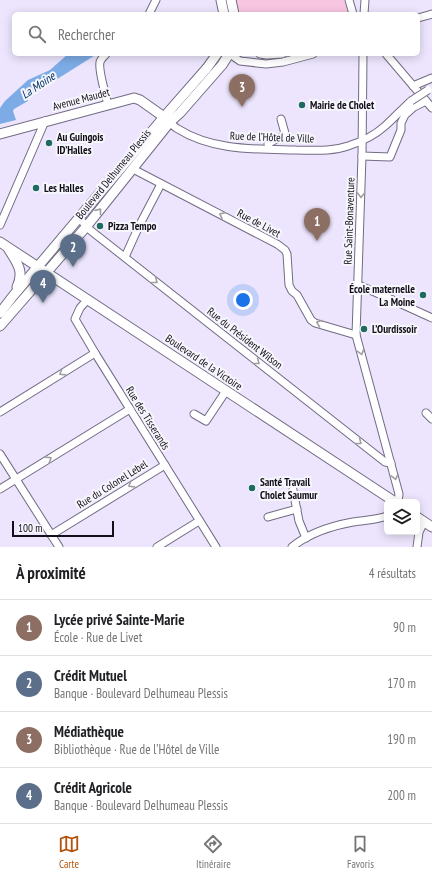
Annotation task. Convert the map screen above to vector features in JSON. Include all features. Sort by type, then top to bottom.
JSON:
[{"type":"main road","points":[[221,0],[224,12]]},
{"type":"main road","points":[[231,0],[234,12]]},
{"type":"main road","name":"Boulevard Delhumeau Plessis","points":[[0,326],[47,273],[133,169],[167,120],[216,56]]},
{"type":"main road","name":"Boulevard Delhumeau Plessis","points":[[0,312],[79,218],[167,120],[180,113],[222,65],[228,56]]},
{"type":"main road","name":"Avenue Maudet","points":[[0,134],[134,98],[140,100],[167,120]]},
{"type":"main road","points":[[4,244],[20,269],[21,274],[21,278],[13,296]]},
{"type":"main road","name":"Boulevard de la Victoire","points":[[4,244],[390,499]]},
{"type":"street","points":[[150,12],[156,0]]},
{"type":"street","points":[[349,0],[352,12]]},
{"type":"street","points":[[364,12],[365,0]]},
{"type":"street","points":[[420,17],[432,14]]},
{"type":"street","points":[[103,56],[100,62],[100,70],[108,105]]},
{"type":"street","points":[[232,56],[240,61],[266,64],[283,62],[305,56]]},
{"type":"street","name":"Rue Saint-Bonaventure","points":[[363,56],[362,156],[356,335],[391,463],[399,494],[398,499]]},
{"type":"street","points":[[388,56],[432,108]]},
{"type":"street","points":[[413,86],[432,78]]},
{"type":"street","name":"Rue de l’Hôtel de Ville","points":[[167,120],[176,128],[192,136],[233,148],[277,150],[337,149],[348,146],[376,133],[393,119],[401,109],[430,89]]},
{"type":"street","points":[[362,156],[390,157],[405,115],[414,107],[426,101]]},
{"type":"street","points":[[268,144],[276,139],[286,137],[281,119]]},
{"type":"street","points":[[0,225],[45,121]]},
{"type":"street","name":"Rue de Livet","points":[[133,169],[277,244],[285,250],[287,254],[289,285],[312,320],[315,323],[356,335]]},
{"type":"street","points":[[125,257],[161,184]]},
{"type":"street","name":"Rue du Président Wilson","points":[[79,218],[86,226],[385,462],[391,463]]},
{"type":"street","points":[[358,285],[432,318]]},
{"type":"street","name":"Rue des Tisserands","points":[[88,299],[80,308],[76,319],[95,353],[216,547]]},
{"type":"street","points":[[0,412],[95,353]]},
{"type":"street","points":[[194,414],[206,421],[226,391]]},
{"type":"street","points":[[0,489],[130,409]]},
{"type":"street","points":[[426,413],[432,420]]},
{"type":"street","points":[[0,454],[59,547]]},
{"type":"street","name":"Rue du Colonel Lebel","points":[[51,535],[165,465]]},
{"type":"street","points":[[293,490],[299,521],[306,538]]},
{"type":"street","points":[[268,517],[297,509]]},
{"type":"street","points":[[292,547],[306,538],[334,526],[384,517]]},
{"type":"street","points":[[156,547],[199,521]]},
{"type":"street","points":[[417,547],[419,532],[424,522]]},
{"type":"shaded area","points":[[235,0],[344,0],[348,12],[238,12]]},
{"type":"water","name":"La Moine","points":[[66,56],[94,56],[27,98],[28,101],[13,111],[16,120],[0,124],[0,108],[5,101],[28,80],[50,70]]},
{"type":"place","name":"Mairie de Cholet","points":[[302,105]]},
{"type":"place","name":"Médiathèque","points":[[242,107]]},
{"type":"place","name":"Au Guingois ID’Halles","points":[[49,143]]},
{"type":"place","name":"Les Halles","points":[[36,188]]},
{"type":"place","name":"Pizza Tempo","points":[[100,226]]},
{"type":"place","name":"Lycée privé Sainte-Marie","points":[[317,241]]},
{"type":"place","name":"Crédit Mutuel","points":[[73,267]]},
{"type":"place","name":"École maternelle La Moine","points":[[423,295]]},
{"type":"place","name":"Crédit Agricole","points":[[43,303]]},
{"type":"place","name":"L’Ourdissoir","points":[[364,329]]},
{"type":"place","name":"Santé Travail Cholet Saumur","points":[[252,488]]}]
